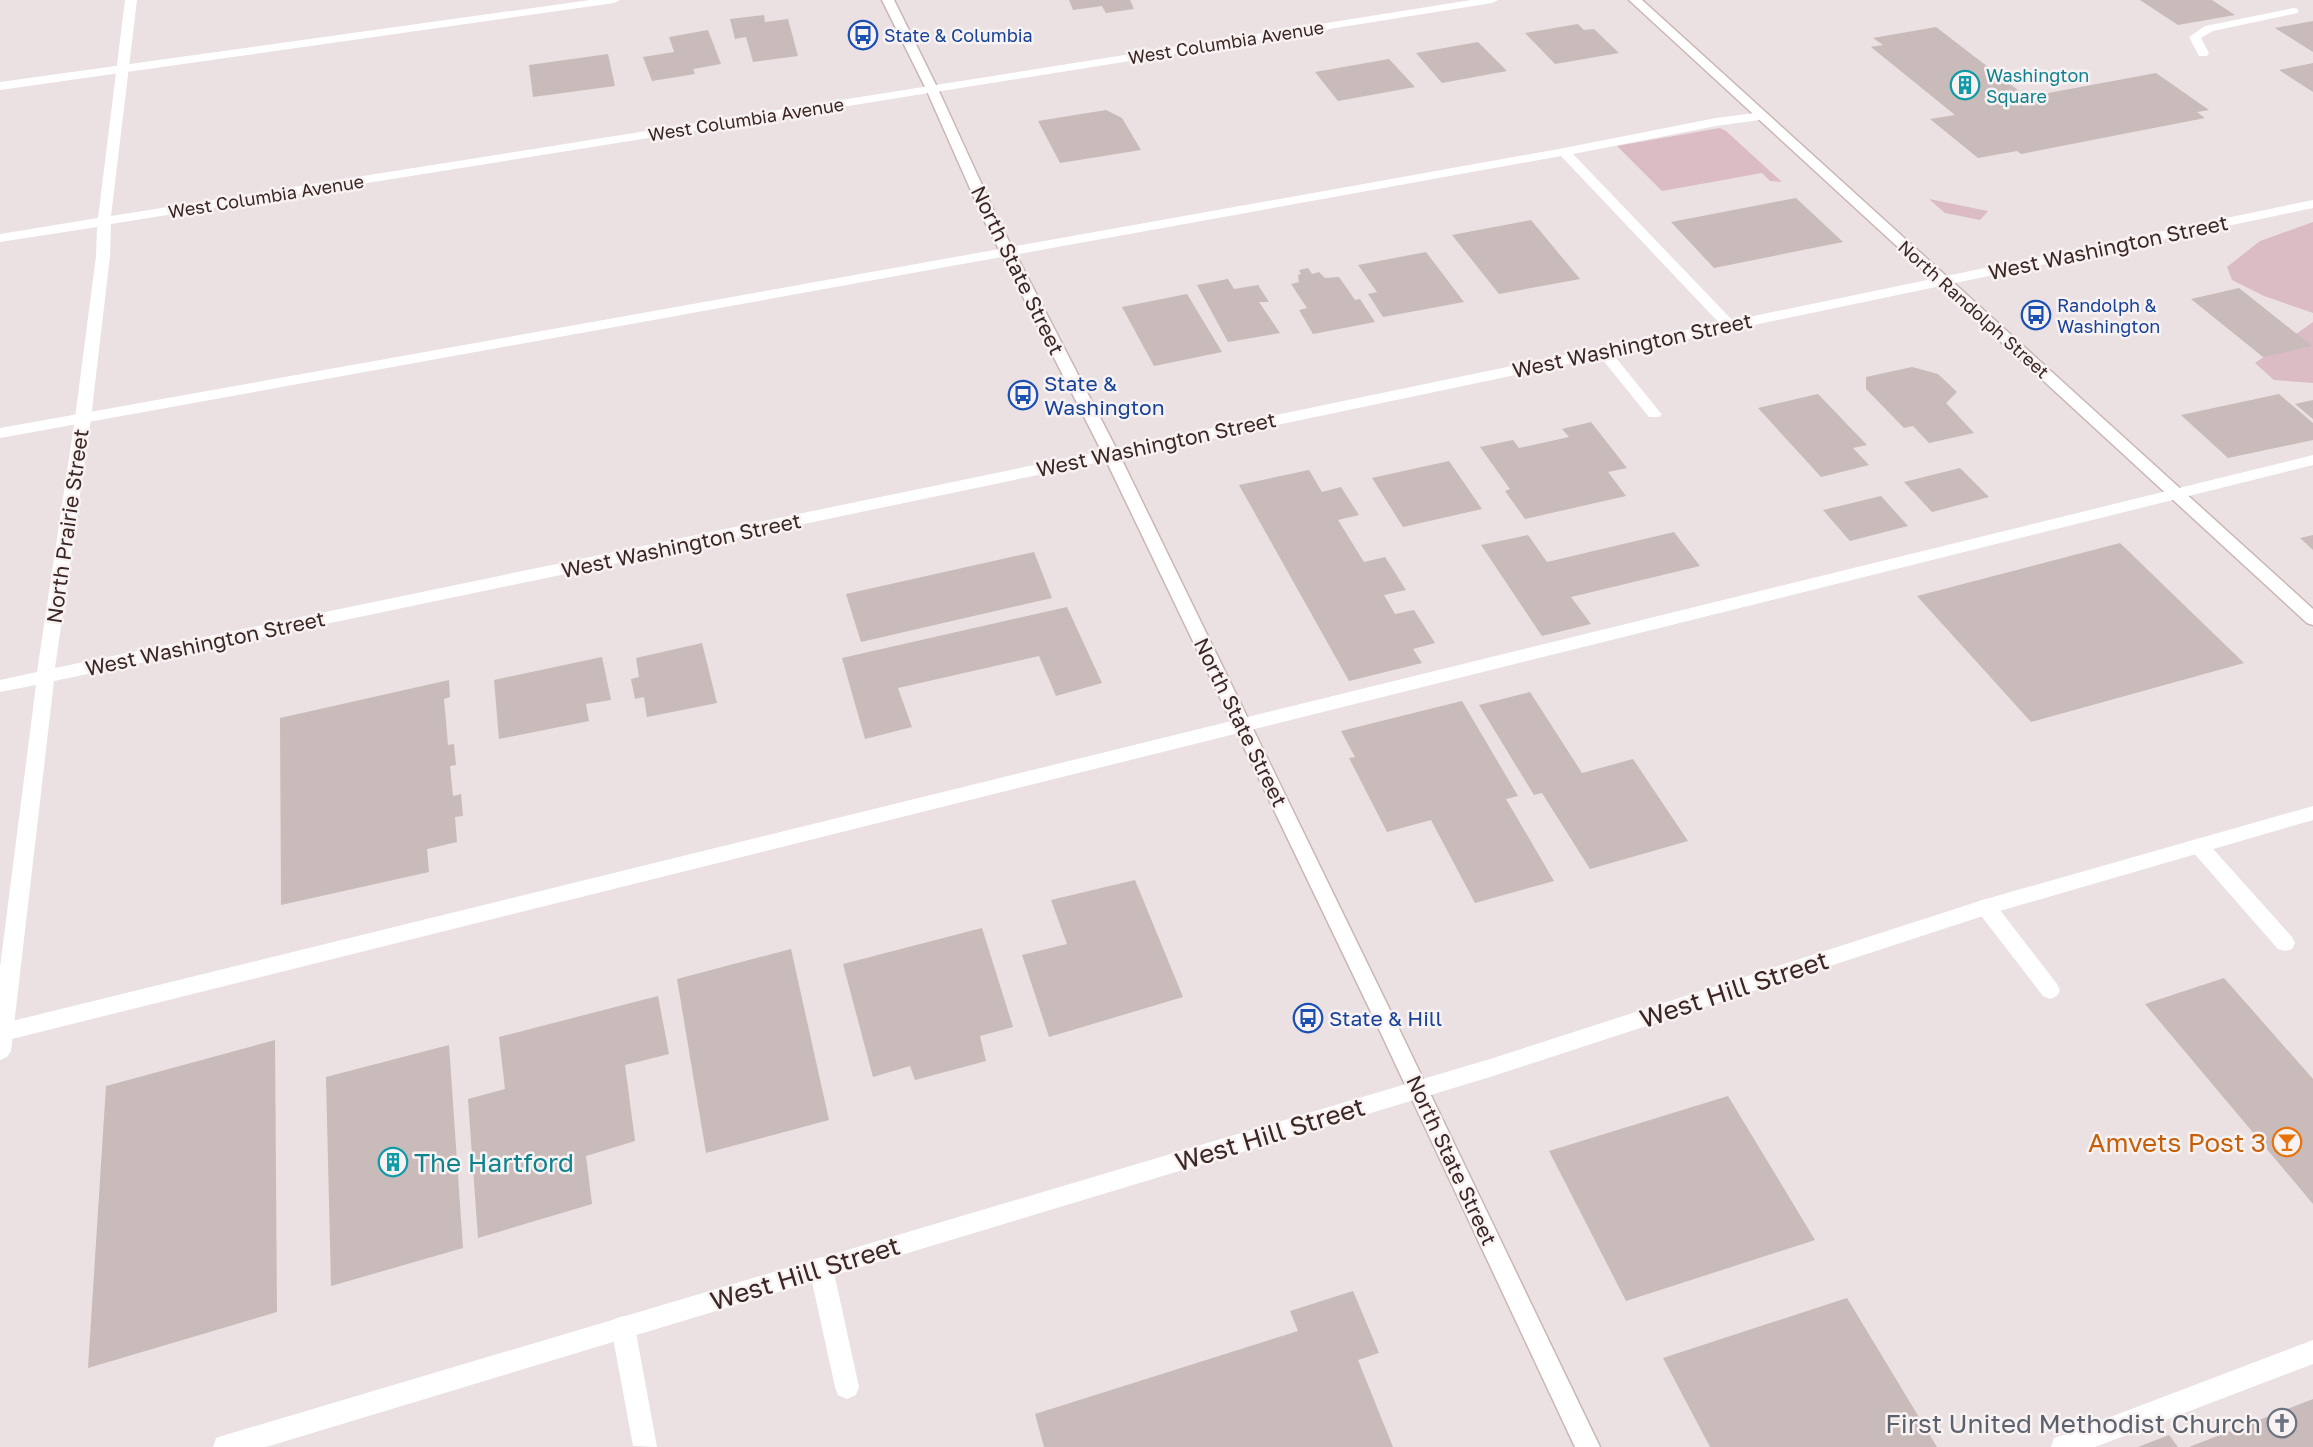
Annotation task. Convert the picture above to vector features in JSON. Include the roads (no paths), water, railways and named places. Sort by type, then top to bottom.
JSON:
[{"type":"street","name":"North Prairie Street","points":[[1,1039],[46,676],[104,256],[104,222],[131,0]]},
{"type":"street","points":[[0,86],[614,0]]},
{"type":"street","name":"North State Street","points":[[888,0],[1007,252],[1111,454],[1419,1089],[1588,1447]]},
{"type":"street","name":"West Columbia Avenue","points":[[0,238],[1492,0]]},
{"type":"street","name":"North Randolph Street","points":[[1635,0],[2313,619]]},
{"type":"street","points":[[2203,53],[2195,38],[2209,28],[2294,11]]},
{"type":"street","points":[[0,433],[1564,152],[1716,122],[1763,116]]},
{"type":"street","points":[[1564,152],[1729,325]]},
{"type":"street","name":"West Washington Street","points":[[0,686],[2313,204]]},
{"type":"street","points":[[1603,351],[1654,414]]},
{"type":"street","points":[[1,1039],[1242,725],[2313,460]]},
{"type":"street","name":"West Hill Street","points":[[225,1447],[1419,1089],[1986,907],[2313,813]]},
{"type":"street","points":[[2199,846],[2286,943]]},
{"type":"street","points":[[1986,907],[2050,990]]},
{"type":"street","points":[[821,1268],[847,1387]]},
{"type":"street","points":[[623,1327],[645,1446]]},
{"type":"street","points":[[2063,1447],[2313,1352]]},
{"type":"place","name":"State & Columbia","points":[[863,35]]},
{"type":"place","name":"Washington Square","points":[[1965,85]]},
{"type":"place","name":"Randolph & Washington","points":[[2036,315]]},
{"type":"place","name":"State & Washington","points":[[1023,395]]},
{"type":"place","name":"State & Hill","points":[[1308,1018]]},
{"type":"place","name":"Amvets Post 3","points":[[2287,1142]]},
{"type":"place","name":"The Hartford","points":[[393,1162]]},
{"type":"place","name":"First United Methodist Church","points":[[2282,1423]]}]
